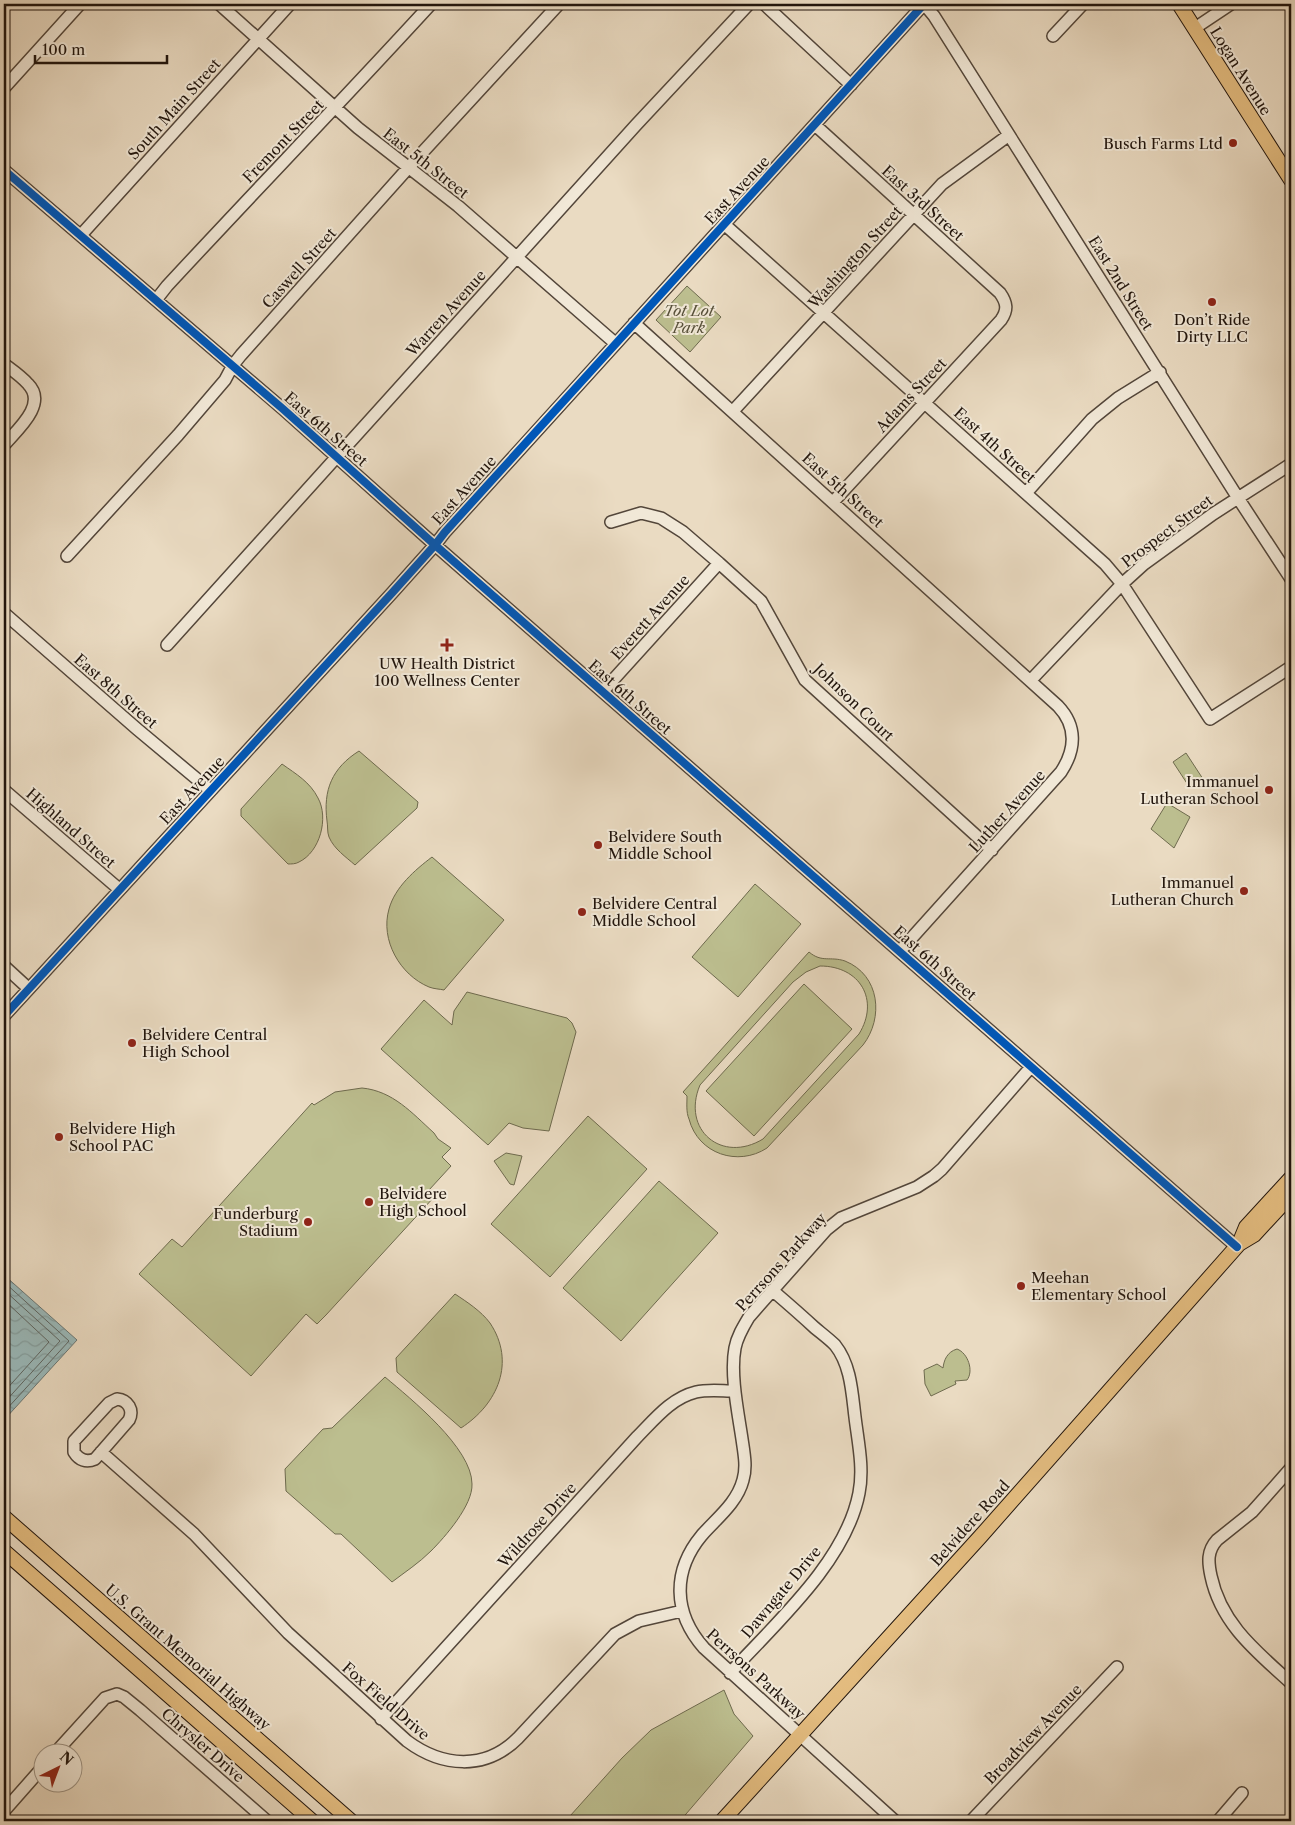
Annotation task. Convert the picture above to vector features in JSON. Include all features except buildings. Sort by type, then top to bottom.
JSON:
[{"type":"main road","name":"Logan Avenue","points":[[1179,4],[1291,180]]},
{"type":"main road","name":"Belvidere Road","points":[[1238,1245],[1246,1227],[1291,1178]]},
{"type":"main road","name":"Belvidere Road","points":[[722,1821],[980,1537],[1238,1245],[1254,1235],[1291,1195]]},
{"type":"main road","name":"U.S. Grant Memorial Highway","points":[[4,1516],[351,1821]]},
{"type":"main road","points":[[4,1551],[312,1821]]},
{"type":"street","points":[[4,88],[80,4]]},
{"type":"street","name":"East 5th Street","points":[[220,4],[380,146],[409,167],[616,343]]},
{"type":"street","name":"South Main Street","points":[[81,235],[290,4]]},
{"type":"street","name":"Fremont Street","points":[[156,300],[266,179],[336,108],[431,4]]},
{"type":"street","name":"Caswell Street","points":[[67,556],[178,435],[225,380],[232,365],[409,167],[559,4]]},
{"type":"street","name":"Warren Avenue","points":[[166,645],[636,125],[749,4]]},
{"type":"street","points":[[764,4],[851,85]]},
{"type":"street","name":"East Avenue","points":[[4,1016],[435,545],[451,524],[924,4]]},
{"type":"street","name":"East 2nd Street","points":[[924,4],[934,16],[1291,579]]},
{"type":"street","points":[[1052,36],[1083,4]]},
{"type":"street","points":[[1195,28],[1230,4]]},
{"type":"street","name":"East 3rd Street","points":[[815,125],[1000,294],[1005,300],[1006,306]]},
{"type":"street","name":"Washington Street","points":[[733,411],[942,184],[1009,135]]},
{"type":"street","name":"East 6th Street","points":[[4,170],[336,455],[435,545],[1031,1067],[1238,1245]]},
{"type":"street","name":"East 4th Street","points":[[724,224],[1105,564],[1122,584],[1210,719],[1291,667]]},
{"type":"street","name":"Adams Street","points":[[834,502],[1001,320],[1006,306]]},
{"type":"street","name":"East 5th Street","points":[[634,323],[1030,680]]},
{"type":"street","points":[[4,364],[29,384],[35,398],[34,409],[29,417],[4,445]]},
{"type":"street","points":[[1026,493],[1092,419],[1118,398],[1160,372]]},
{"type":"street","name":"Prospect Street","points":[[1030,680],[1122,584],[1144,564],[1213,514],[1291,464]]},
{"type":"street","name":"Johnson Court","points":[[611,522],[641,514],[661,518],[684,532],[761,601],[805,680],[992,850]]},
{"type":"street","name":"Everett Avenue","points":[[603,691],[719,563]]},
{"type":"street","name":"East 8th Street","points":[[4,613],[210,790]]},
{"type":"street","name":"Luther Avenue","points":[[900,951],[1061,772],[1072,750],[1072,733],[1064,712],[1030,680]]},
{"type":"street","name":"Highland Street","points":[[4,790],[119,890]]},
{"type":"street","points":[[4,966],[28,988]]},
{"type":"street","name":"Perrsons Parkway","points":[[895,1821],[712,1657],[694,1637],[682,1611],[680,1581],[686,1561],[702,1535],[733,1501],[743,1480],[745,1462],[735,1391],[734,1355],[737,1340],[749,1317],[826,1230],[840,1218],[917,1187],[938,1173],[1031,1067]]},
{"type":"street","name":"Dawngate Drive","points":[[730,1673],[825,1566],[843,1538],[854,1513],[860,1489],[861,1464],[852,1391],[846,1365],[834,1344],[772,1290]]},
{"type":"street","name":"Wildrose Drive","points":[[382,1719],[637,1437],[665,1409],[685,1396],[696,1392],[735,1391]]},
{"type":"street","points":[[116,1399],[122,1399],[130,1406],[131,1416],[101,1452],[91,1460],[82,1460],[74,1452],[74,1441],[108,1403],[116,1399]]},
{"type":"street","name":"Fox Field Drive","points":[[101,1452],[194,1534],[288,1634],[407,1741],[425,1754],[436,1758],[464,1761],[488,1758],[504,1750],[512,1744],[615,1634],[639,1621],[682,1611]]},
{"type":"street","points":[[1290,1678],[1234,1628],[1219,1601],[1210,1572],[1209,1558],[1212,1546],[1252,1512],[1291,1468]]},
{"type":"street","name":"Broadview Avenue","points":[[971,1821],[1117,1667]]},
{"type":"street","name":"Chrysler Drive","points":[[65,1742],[106,1698],[117,1694],[124,1697],[140,1710],[267,1821]]},
{"type":"street","points":[[4,1811],[32,1779]]},
{"type":"street","points":[[1218,1821],[1242,1793]]},
{"type":"green space","name":"Tot Lot Park","points":[[687,286],[721,317],[690,352],[656,320]]},
{"type":"green space","points":[[359,751],[418,802],[417,808],[355,865],[340,853],[331,841],[328,833],[326,810],[328,790],[336,772]]},
{"type":"green space","points":[[1186,753],[1203,779],[1190,788],[1173,762]]},
{"type":"green space","points":[[282,764],[311,787],[318,798],[323,815],[317,843],[306,857],[294,864],[288,864],[241,816],[241,809]]},
{"type":"green space","points":[[1167,803],[1190,817],[1174,848],[1151,829]]},
{"type":"green space","points":[[432,857],[504,920],[444,990],[429,987],[409,974],[395,955],[387,933],[389,909],[396,893],[413,873]]},
{"type":"green space","points":[[755,884],[801,924],[738,997],[692,957]]},
{"type":"green space","points":[[809,952],[822,958],[845,961],[866,976],[872,987],[876,1010],[870,1034],[863,1045],[767,1148],[756,1154],[744,1156],[720,1154],[710,1149],[694,1131],[687,1114],[687,1096],[683,1092]],"holes":[[[820,966],[846,972],[862,987],[867,1009],[865,1021],[859,1034],[763,1139],[748,1146],[733,1147],[720,1145],[709,1138],[701,1128],[696,1116],[696,1101],[700,1085],[793,982],[806,972]]]},
{"type":"green space","points":[[804,984],[852,1029],[754,1136],[706,1091]]},
{"type":"green space","points":[[467,992],[567,1018],[572,1023],[576,1032],[549,1131],[523,1128],[509,1123],[488,1145],[381,1049],[424,1000],[452,1025],[454,1011]]},
{"type":"green space","name":"Funderburg Stadium","points":[[362,1088],[383,1093],[410,1111],[438,1139],[451,1148],[442,1157],[451,1166],[429,1190],[435,1196],[326,1315],[317,1324],[306,1314],[251,1376],[139,1274],[172,1239],[182,1247],[312,1103],[314,1105],[335,1092]]},
{"type":"green space","points":[[588,1116],[647,1169],[550,1277],[491,1224]]},
{"type":"green space","points":[[506,1153],[522,1156],[514,1185],[510,1184],[494,1161]]},
{"type":"green space","points":[[659,1181],[718,1233],[621,1341],[563,1288]]},
{"type":"green space","points":[[455,1294],[478,1311],[490,1323],[498,1338],[502,1352],[502,1367],[493,1395],[485,1407],[461,1428],[397,1372],[396,1358]]},
{"type":"green space","points":[[957,1349],[964,1354],[969,1363],[970,1372],[967,1380],[955,1381],[956,1384],[931,1396],[925,1384],[924,1370],[937,1364],[943,1368],[947,1357]]},
{"type":"green space","points":[[385,1377],[424,1411],[451,1440],[462,1455],[469,1470],[472,1484],[468,1501],[463,1511],[437,1545],[392,1582],[341,1534],[335,1534],[286,1491],[285,1469],[323,1429],[332,1428]]},
{"type":"green space","points":[[724,1690],[734,1714],[753,1736],[680,1821],[576,1821],[570,1816],[622,1758],[651,1730]]},
{"type":"water","points":[[4,1275],[77,1340],[4,1420]]},
{"type":"cycle path","points":[[4,1016],[392,593],[445,532],[924,4]]},
{"type":"cycle path","points":[[4,170],[283,409],[435,545],[1237,1247]]},
{"type":"place","name":"Busch Farms Ltd","points":[[1233,143]]},
{"type":"place","name":"Don’t Ride Dirty LLC","points":[[1212,302]]},
{"type":"place","name":"UW Health District 100 Wellness Center","points":[[447,645]]},
{"type":"place","name":"Immanuel Lutheran School","points":[[1269,790]]},
{"type":"place","name":"Belvidere South Middle School","points":[[598,845]]},
{"type":"place","name":"Immanuel Lutheran Church","points":[[1244,891]]},
{"type":"place","name":"Belvidere Central Middle School","points":[[582,912]]},
{"type":"place","name":"Belvidere Central High School","points":[[132,1043]]},
{"type":"place","name":"Belvidere High School PAC","points":[[59,1137]]},
{"type":"place","name":"Belvidere High School","points":[[369,1202]]},
{"type":"place","name":"Funderburg Stadium","points":[[308,1222]]},
{"type":"place","name":"Meehan Elementary School","points":[[1021,1286]]}]
